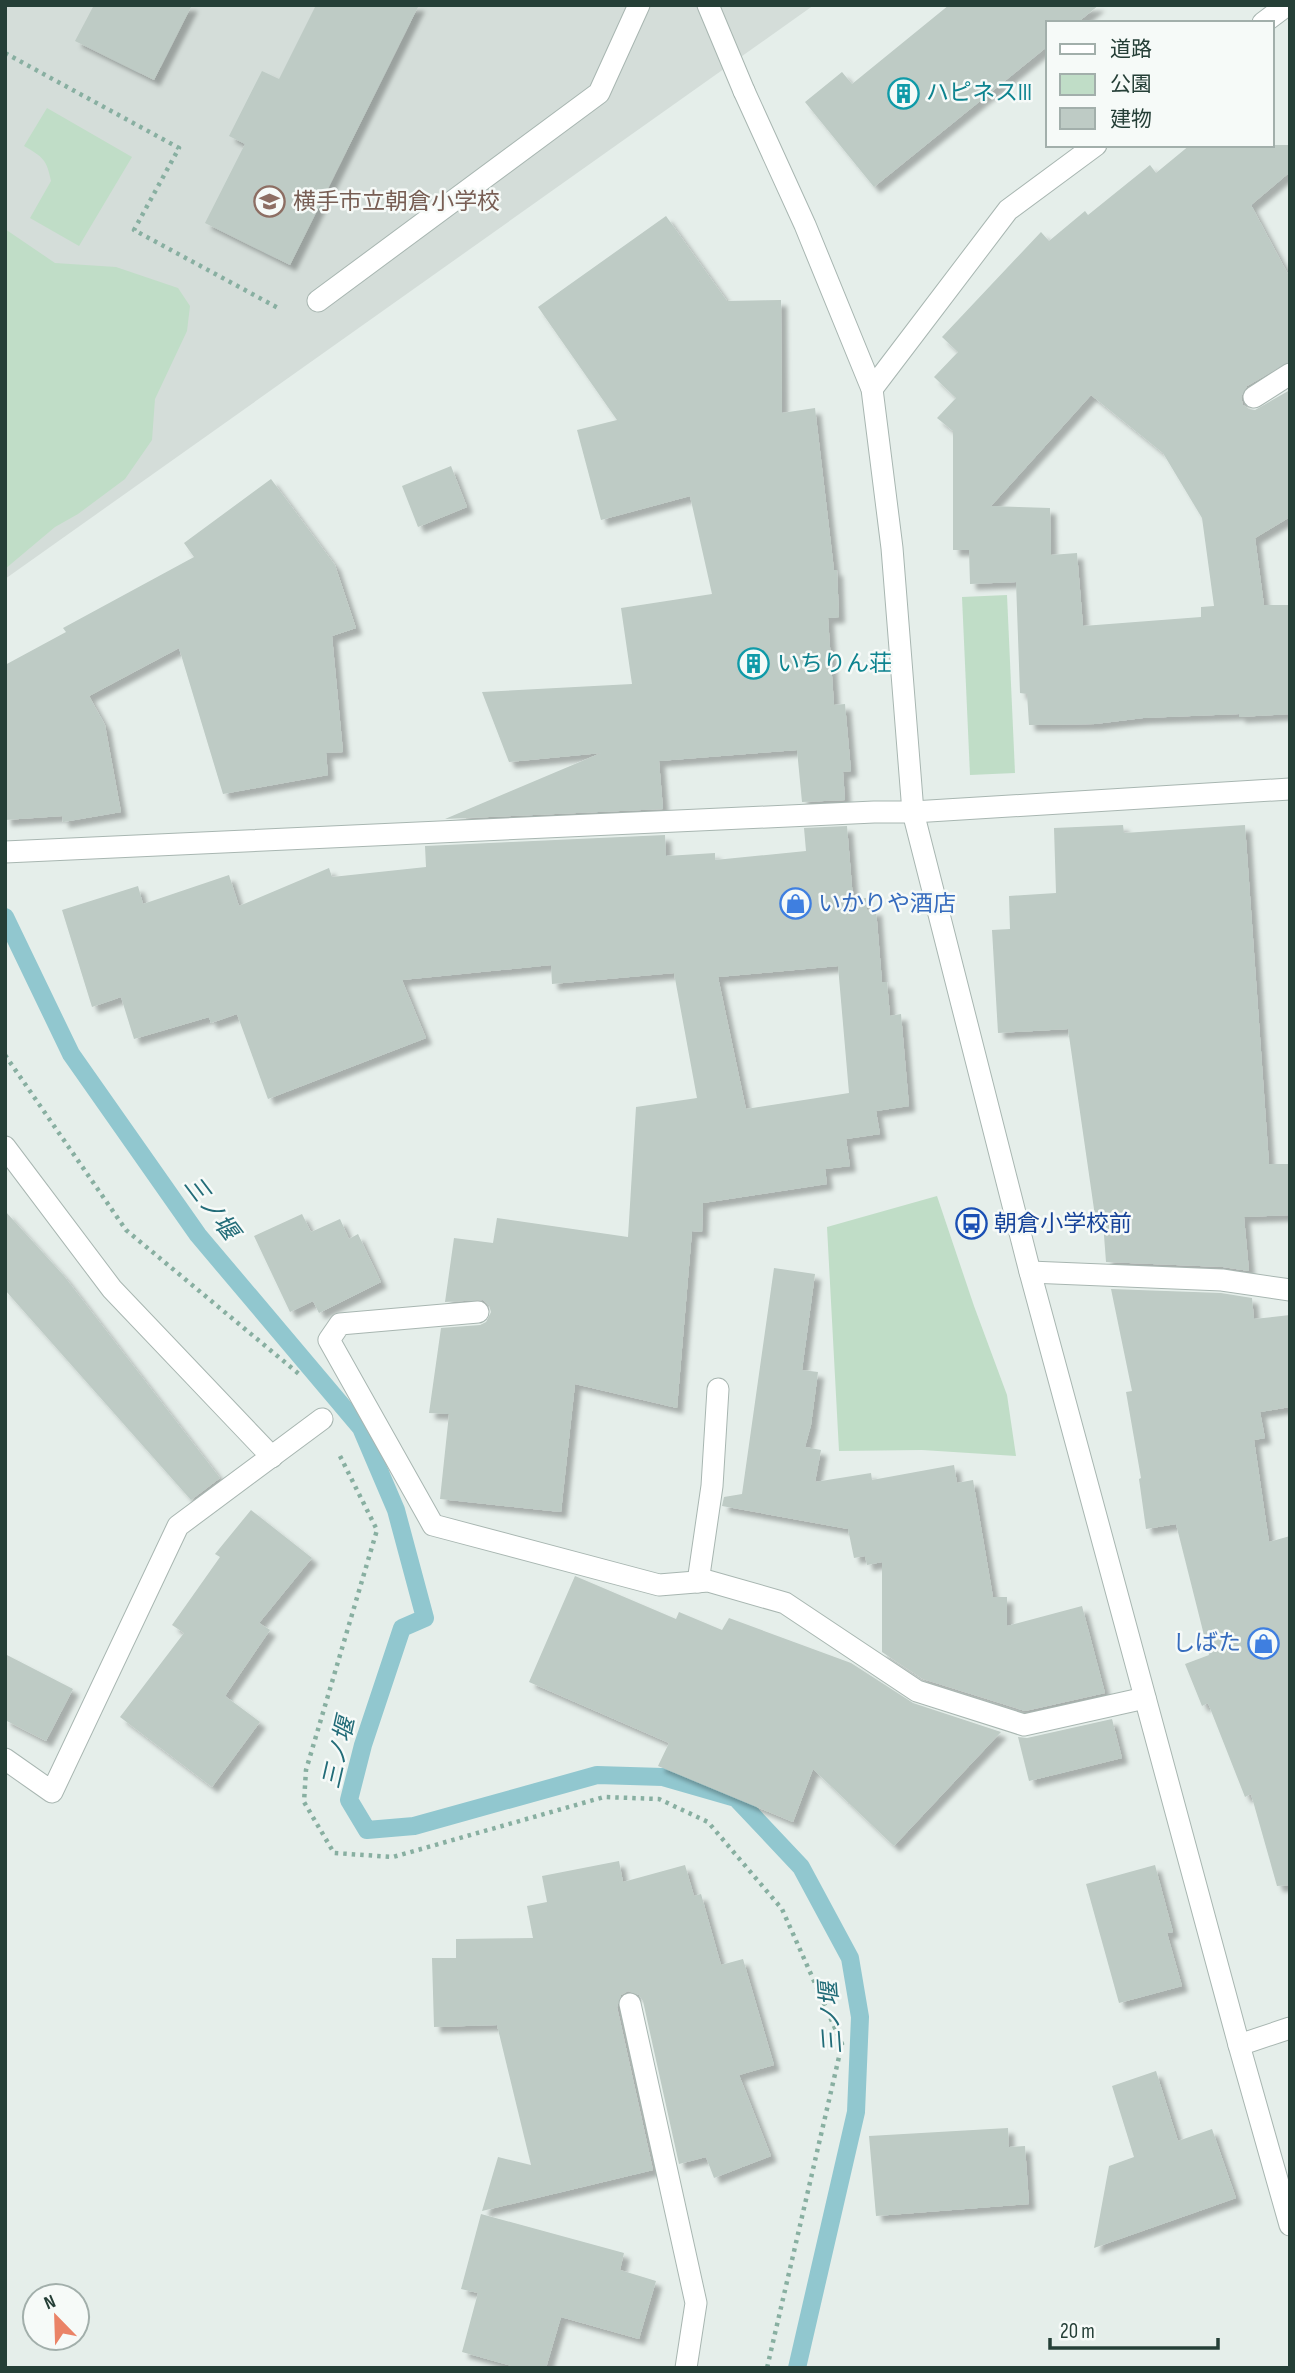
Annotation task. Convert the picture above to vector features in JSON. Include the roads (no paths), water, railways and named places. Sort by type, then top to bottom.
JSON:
[{"type":"street","points":[[318,301],[599,93],[639,5]]},
{"type":"street","points":[[708,5],[805,225],[872,389],[892,548],[913,813],[1030,1272],[1290,2225]]},
{"type":"street","points":[[1266,21],[1287,5]]},
{"type":"street","points":[[872,389],[1009,209],[1093,147]]},
{"type":"street","points":[[1254,397],[1290,374]]},
{"type":"street","points":[[5,852],[874,812],[913,813],[1290,789]]},
{"type":"street","points":[[5,1147],[111,1289],[272,1457]]},
{"type":"street","points":[[1030,1272],[1222,1280],[1290,1290]]},
{"type":"street","points":[[478,1311],[340,1324],[329,1340],[433,1525],[659,1584],[708,1581],[785,1603],[917,1691],[1024,1725],[1145,1698]]},
{"type":"street","points":[[698,1582],[712,1486],[718,1389]]},
{"type":"street","points":[[5,1759],[52,1792],[178,1526],[322,1419]]},
{"type":"street","points":[[630,2004],[696,2302],[686,2368]]},
{"type":"street","points":[[1239,2045],[1290,2028]]},
{"type":"waterway","name":"三ノ堰","points":[[5,917],[71,1054],[198,1235],[361,1428],[396,1510],[425,1618],[402,1628],[363,1745],[349,1800],[367,1830],[414,1826],[597,1775],[663,1777],[736,1798],[801,1867],[850,1958],[860,2017],[856,2112],[797,2368]]},
{"type":"place","name":"ハピネスIII","points":[[903,93]]},
{"type":"place","name":"横手市立朝倉小学校","points":[[270,202]]},
{"type":"place","name":"いちりん荘","points":[[754,664]]},
{"type":"place","name":"いかりや酒店","points":[[795,904]]},
{"type":"place","name":"朝倉小学校前","points":[[971,1224]]},
{"type":"place","name":"しばた","points":[[1264,1643]]}]
